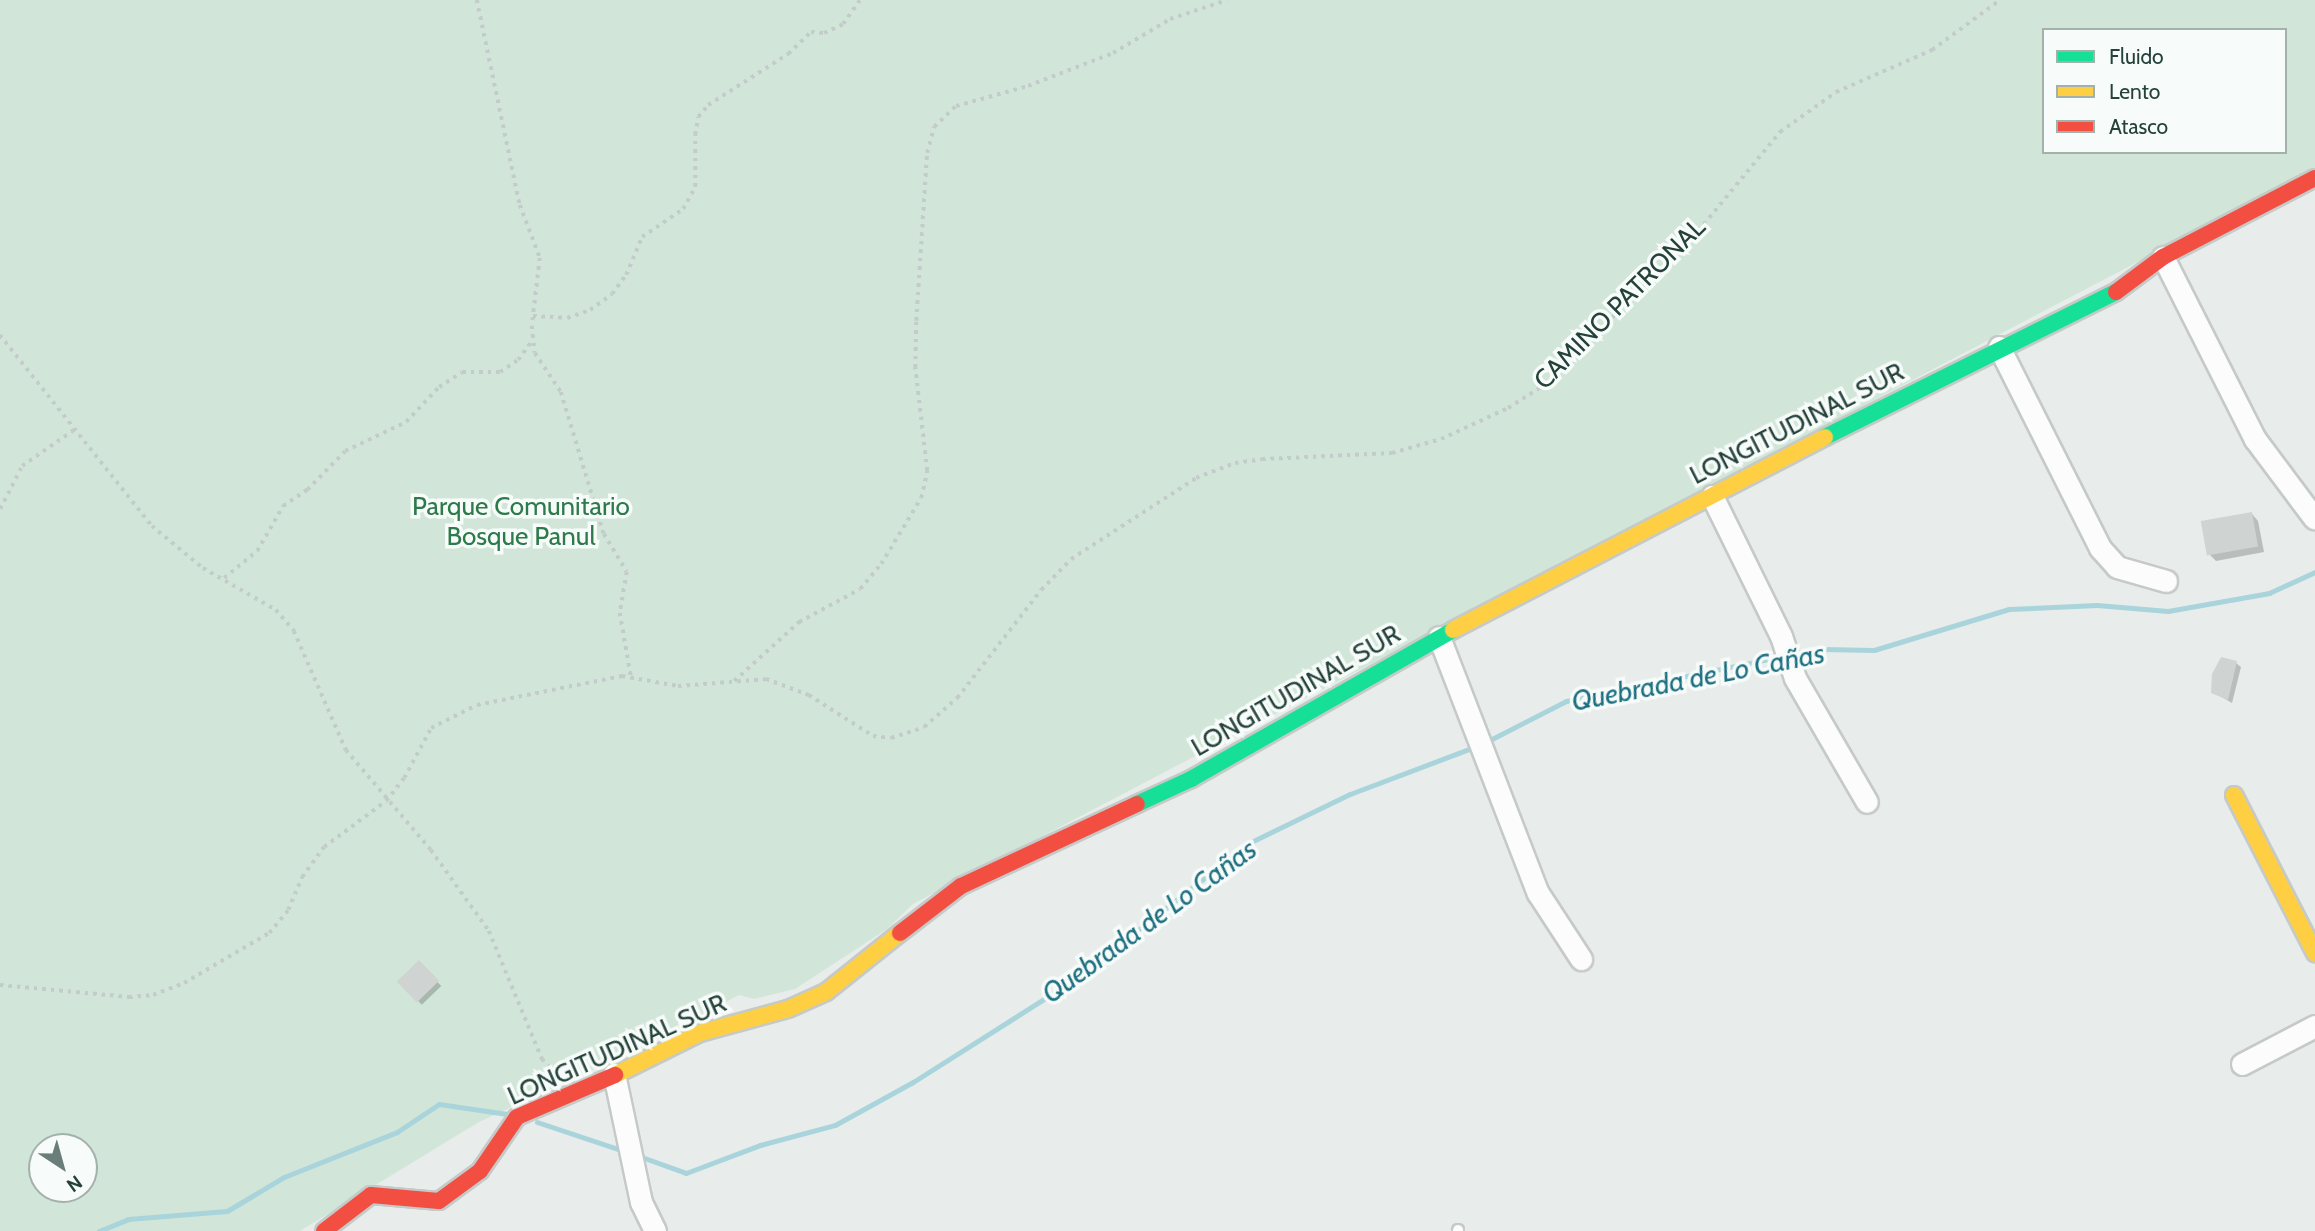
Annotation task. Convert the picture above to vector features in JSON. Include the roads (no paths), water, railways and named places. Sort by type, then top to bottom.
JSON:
[{"type":"street","name":"LONGITUDINAL SUR","points":[[324,1231],[370,1195],[439,1201],[480,1171],[517,1117],[583,1091],[700,1033],[788,1009],[826,992],[868,962],[927,908],[961,886],[1191,779],[1439,638],[1999,347],[2104,300],[2163,257],[2315,178]]},
{"type":"street","points":[[2163,257],[2255,439],[2314,519]]},
{"type":"street","points":[[1999,347],[2100,548],[2117,567],[2166,581]]},
{"type":"street","points":[[1713,496],[1781,636],[1795,678],[1867,802]]},
{"type":"street","points":[[1439,638],[1483,758],[1538,893],[1581,959]]},
{"type":"street","points":[[2234,795],[2315,953]]},
{"type":"street","points":[[2242,1065],[2315,1026]]},
{"type":"street","points":[[614,1074],[641,1202],[655,1231]]},
{"type":"waterway","name":"Quebrada de Lo Cañas","points":[[1793,654],[1822,649],[1874,650],[2009,609],[2097,605],[2168,611],[2269,593],[2315,572]]},
{"type":"waterway","name":"Quebrada de Lo Cañas","points":[[1486,742],[1566,701],[1784,656]]},
{"type":"waterway","name":"Quebrada de Lo Cañas","points":[[636,1155],[686,1173],[760,1145],[835,1125],[913,1082],[1075,979],[1249,843],[1350,794],[1477,746]]},
{"type":"waterway","name":"Quebrada de Lo Cañas","points":[[99,1231],[128,1219],[227,1211],[284,1177],[397,1132],[439,1104],[507,1114]]},
{"type":"waterway","name":"Quebrada de Lo Cañas","points":[[537,1122],[624,1151]]},
{"type":"park label","name":"Parque Comunitario Bosque Panul","points":[[521,522]]}]
